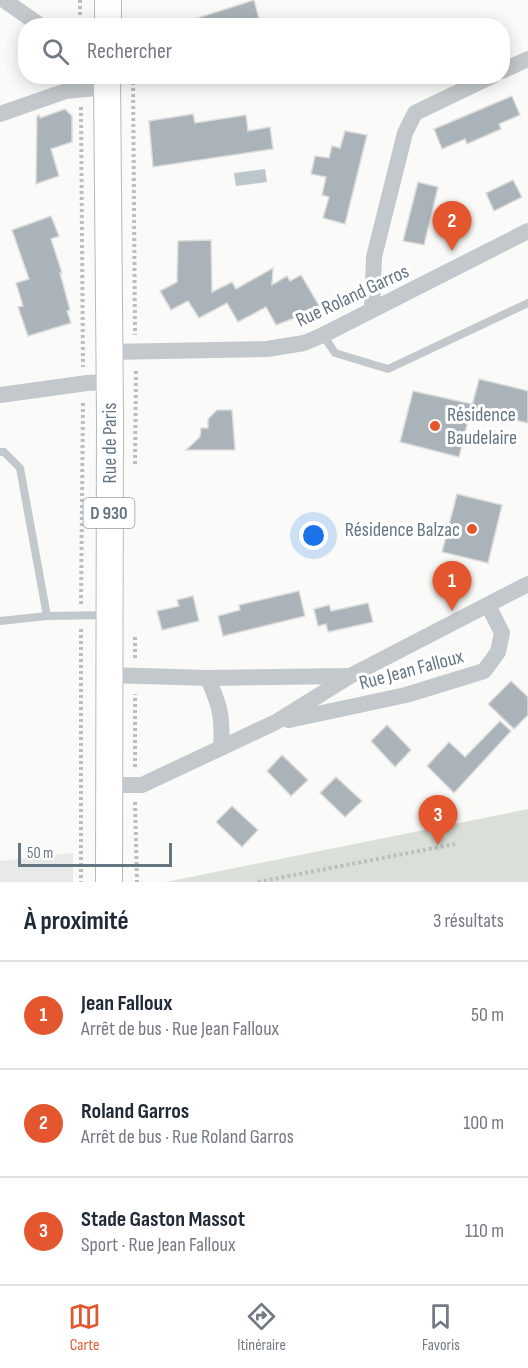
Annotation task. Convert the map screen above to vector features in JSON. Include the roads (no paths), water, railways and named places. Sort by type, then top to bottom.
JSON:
[{"type":"main road","points":[[108,0],[108,18]]},
{"type":"main road","name":"Rue de Paris","points":[[107,84],[110,382],[109,882]]},
{"type":"street","points":[[4,0],[30,18]]},
{"type":"street","points":[[510,67],[528,59]]},
{"type":"street","points":[[0,114],[66,91],[99,84]]},
{"type":"street","points":[[372,310],[374,257],[405,133],[415,113],[475,84]]},
{"type":"street","name":"Rue Roland Garros","points":[[109,352],[267,350],[304,343],[528,231]]},
{"type":"street","points":[[0,395],[83,383],[110,382]]},
{"type":"street","name":"Rue Jean Falloux","points":[[110,785],[142,785],[276,722],[350,676],[528,584]]},
{"type":"street","name":"Rue Jean Falloux","points":[[276,722],[406,695],[484,671],[498,652],[502,633],[488,605]]},
{"type":"street","name":"Rue Jean Falloux","points":[[109,675],[208,678],[350,676]]},
{"type":"street","points":[[208,678],[220,708],[221,748]]},
{"type":"lane","points":[[323,335],[334,353],[388,369],[528,303]]},
{"type":"lane","points":[[0,452],[4,452],[20,468],[47,616]]},
{"type":"lane","points":[[0,621],[47,616],[109,615]]},
{"type":"place","name":"Roland Garros","points":[[452,251]]},
{"type":"place","name":"Résidence Baudelaire","points":[[435,426]]},
{"type":"place","name":"Résidence Balzac","points":[[472,529]]},
{"type":"place","name":"Jean Falloux","points":[[452,611]]},
{"type":"place","name":"Stade Gaston Massot","points":[[438,845]]}]
